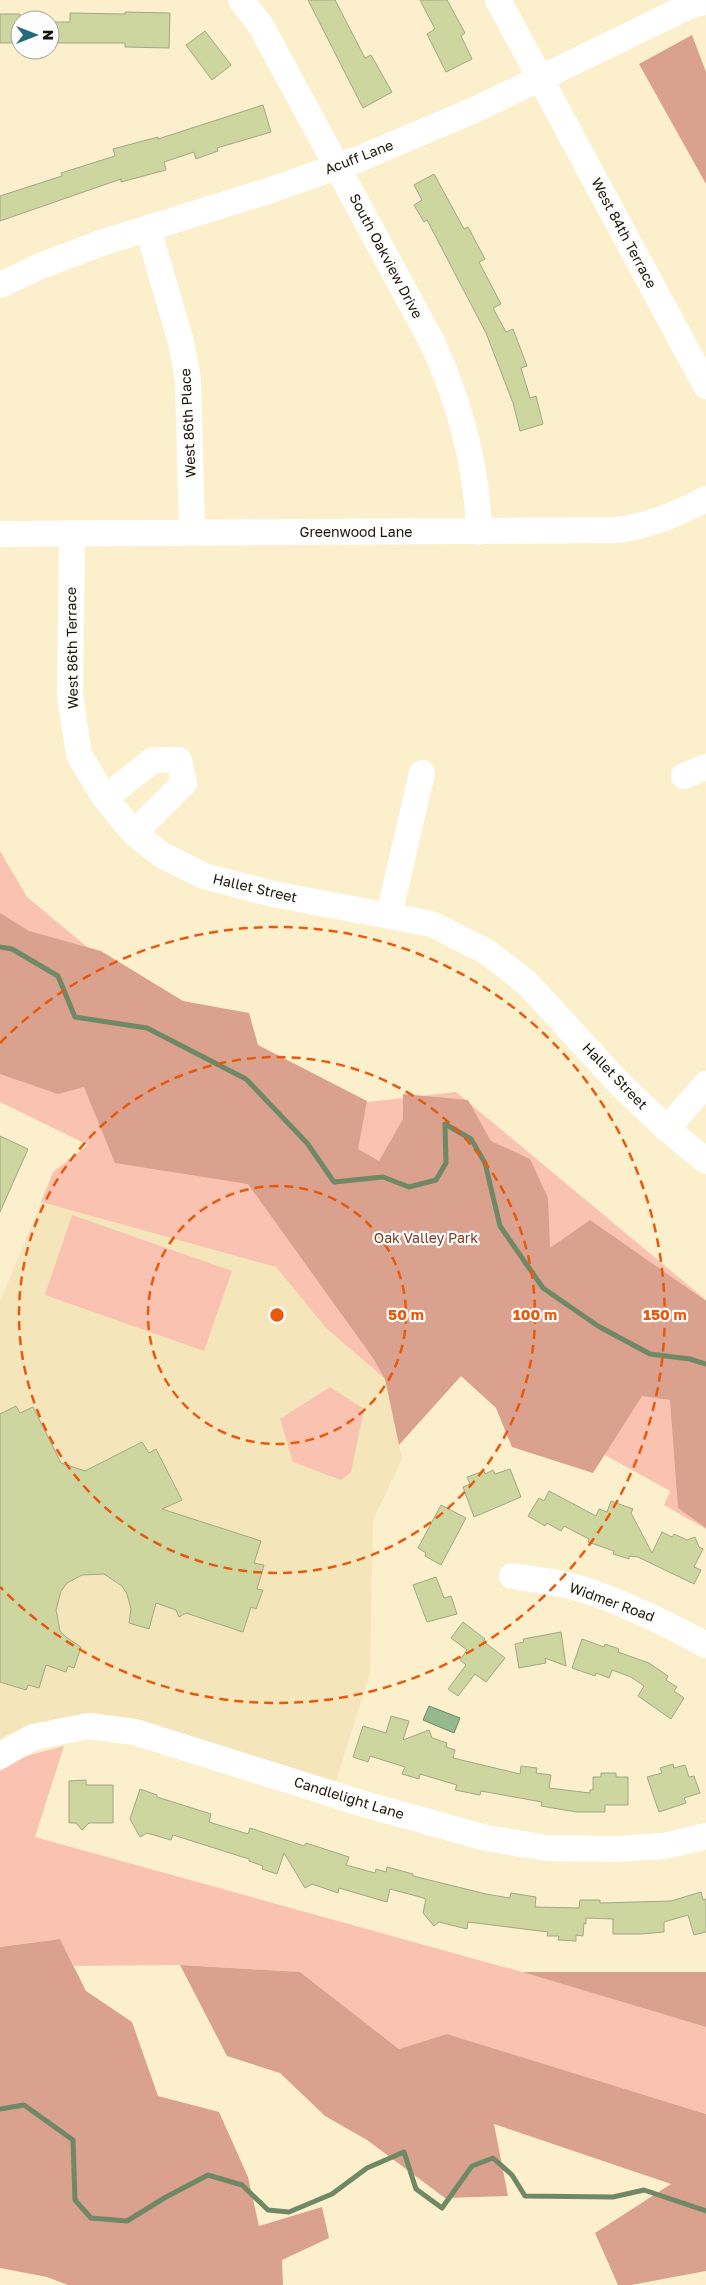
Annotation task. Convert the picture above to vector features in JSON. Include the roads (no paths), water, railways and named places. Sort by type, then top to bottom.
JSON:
[{"type":"street","name":"South Oakview Drive","points":[[241,0],[261,26],[432,342],[448,378],[470,449],[478,508],[479,532]]},
{"type":"street","name":"West 84th Terrace","points":[[498,0],[706,386]]},
{"type":"street","name":"Acuff Lane","points":[[0,285],[43,265],[104,242],[268,191],[359,159],[481,107],[685,8],[706,1]]},
{"type":"street","name":"West 86th Place","points":[[148,229],[180,342],[188,379],[192,533]]},
{"type":"street","name":"Greenwood Lane","points":[[0,534],[617,530],[634,528],[670,517],[706,499]]},
{"type":"street","name":"West 86th Terrace","points":[[72,534],[70,695],[79,755],[104,798],[134,833]]},
{"type":"street","points":[[104,798],[153,760],[179,760],[184,783],[134,833]]},
{"type":"street","points":[[389,915],[422,773]]},
{"type":"street","name":"Hallet Street","points":[[134,833],[162,855],[204,876],[225,883],[432,924],[487,952],[527,982],[618,1082],[667,1129],[706,1161]]},
{"type":"street","points":[[667,1129],[706,1084]]},
{"type":"street","name":"Widmer Road","points":[[512,1576],[555,1582],[590,1592],[659,1620],[706,1645]]},
{"type":"street","name":"Candlelight Lane","points":[[0,1756],[33,1737],[89,1726],[135,1732],[364,1804],[486,1838],[547,1848],[614,1849],[665,1846],[706,1836]]},
{"type":"waterway","points":[[0,947],[12,949],[58,976],[75,1017],[147,1028],[246,1079],[307,1143],[334,1182],[383,1177],[409,1187],[436,1180],[446,1163],[445,1124],[471,1139],[485,1163],[500,1226],[543,1288],[598,1326],[650,1354],[690,1359],[706,1364]]},
{"type":"waterway","points":[[0,2109],[24,2105],[73,2140],[75,2200],[91,2218],[127,2221],[166,2197],[208,2175],[242,2185],[268,2210],[289,2212],[332,2194],[367,2168],[404,2152],[416,2189],[442,2208],[472,2166],[493,2158],[512,2175],[525,2196],[613,2197],[644,2190],[706,2211]]},
{"type":"park label","name":"Oak Valley Park","points":[[426,1238]]}]
